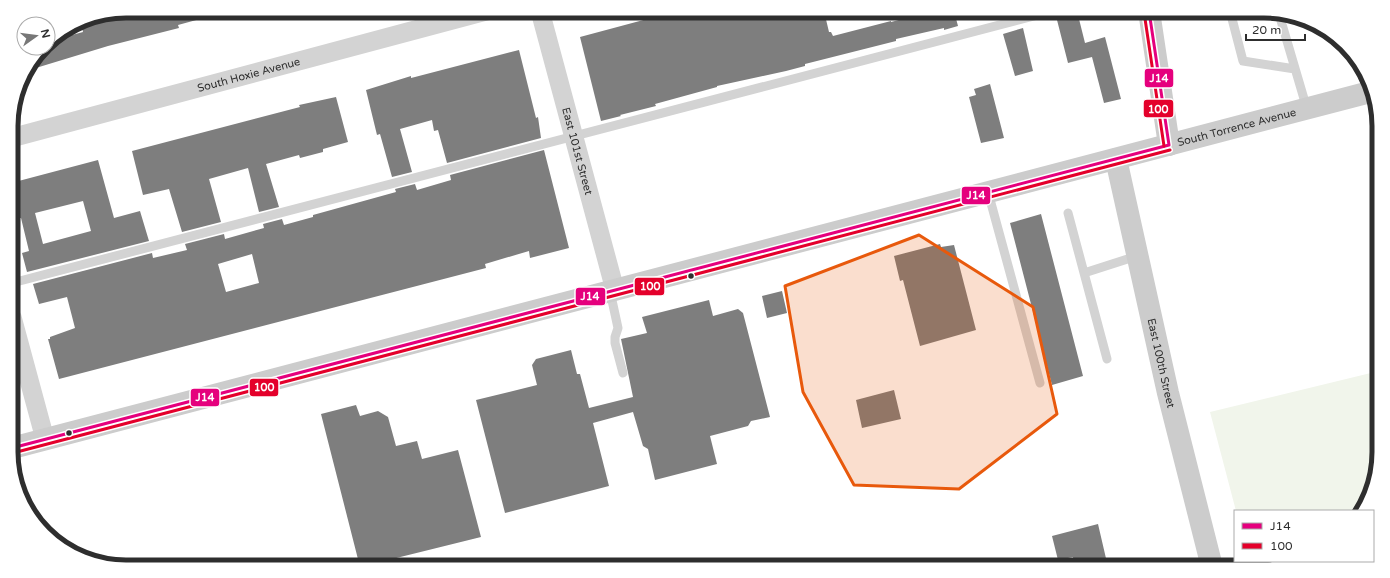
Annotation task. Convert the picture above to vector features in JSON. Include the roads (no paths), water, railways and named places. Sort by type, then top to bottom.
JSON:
[{"type":"main road","points":[[1150,18],[1169,145]]},
{"type":"main road","name":"South Torrence Avenue","points":[[18,446],[1366,93]]},
{"type":"main road","name":"East 100th Street","points":[[1116,159],[1168,393],[1210,560]]},
{"type":"street","name":"South Hoxie Avenue","points":[[18,136],[460,18]]},
{"type":"street","name":"East 101st Street","points":[[542,18],[574,136],[613,291]]},
{"type":"street","points":[[18,339],[45,439]]},
{"type":"lane","points":[[18,281],[1026,18]]},
{"type":"lane","points":[[1232,18],[1243,61],[1295,69]]},
{"type":"lane","points":[[1281,19],[1307,109]]},
{"type":"lane","points":[[988,192],[1040,383]]},
{"type":"lane","points":[[1068,213],[1107,359]]},
{"type":"lane","points":[[1084,273],[1138,256]]},
{"type":"lane","points":[[613,291],[618,328],[615,343],[623,373]]}]
